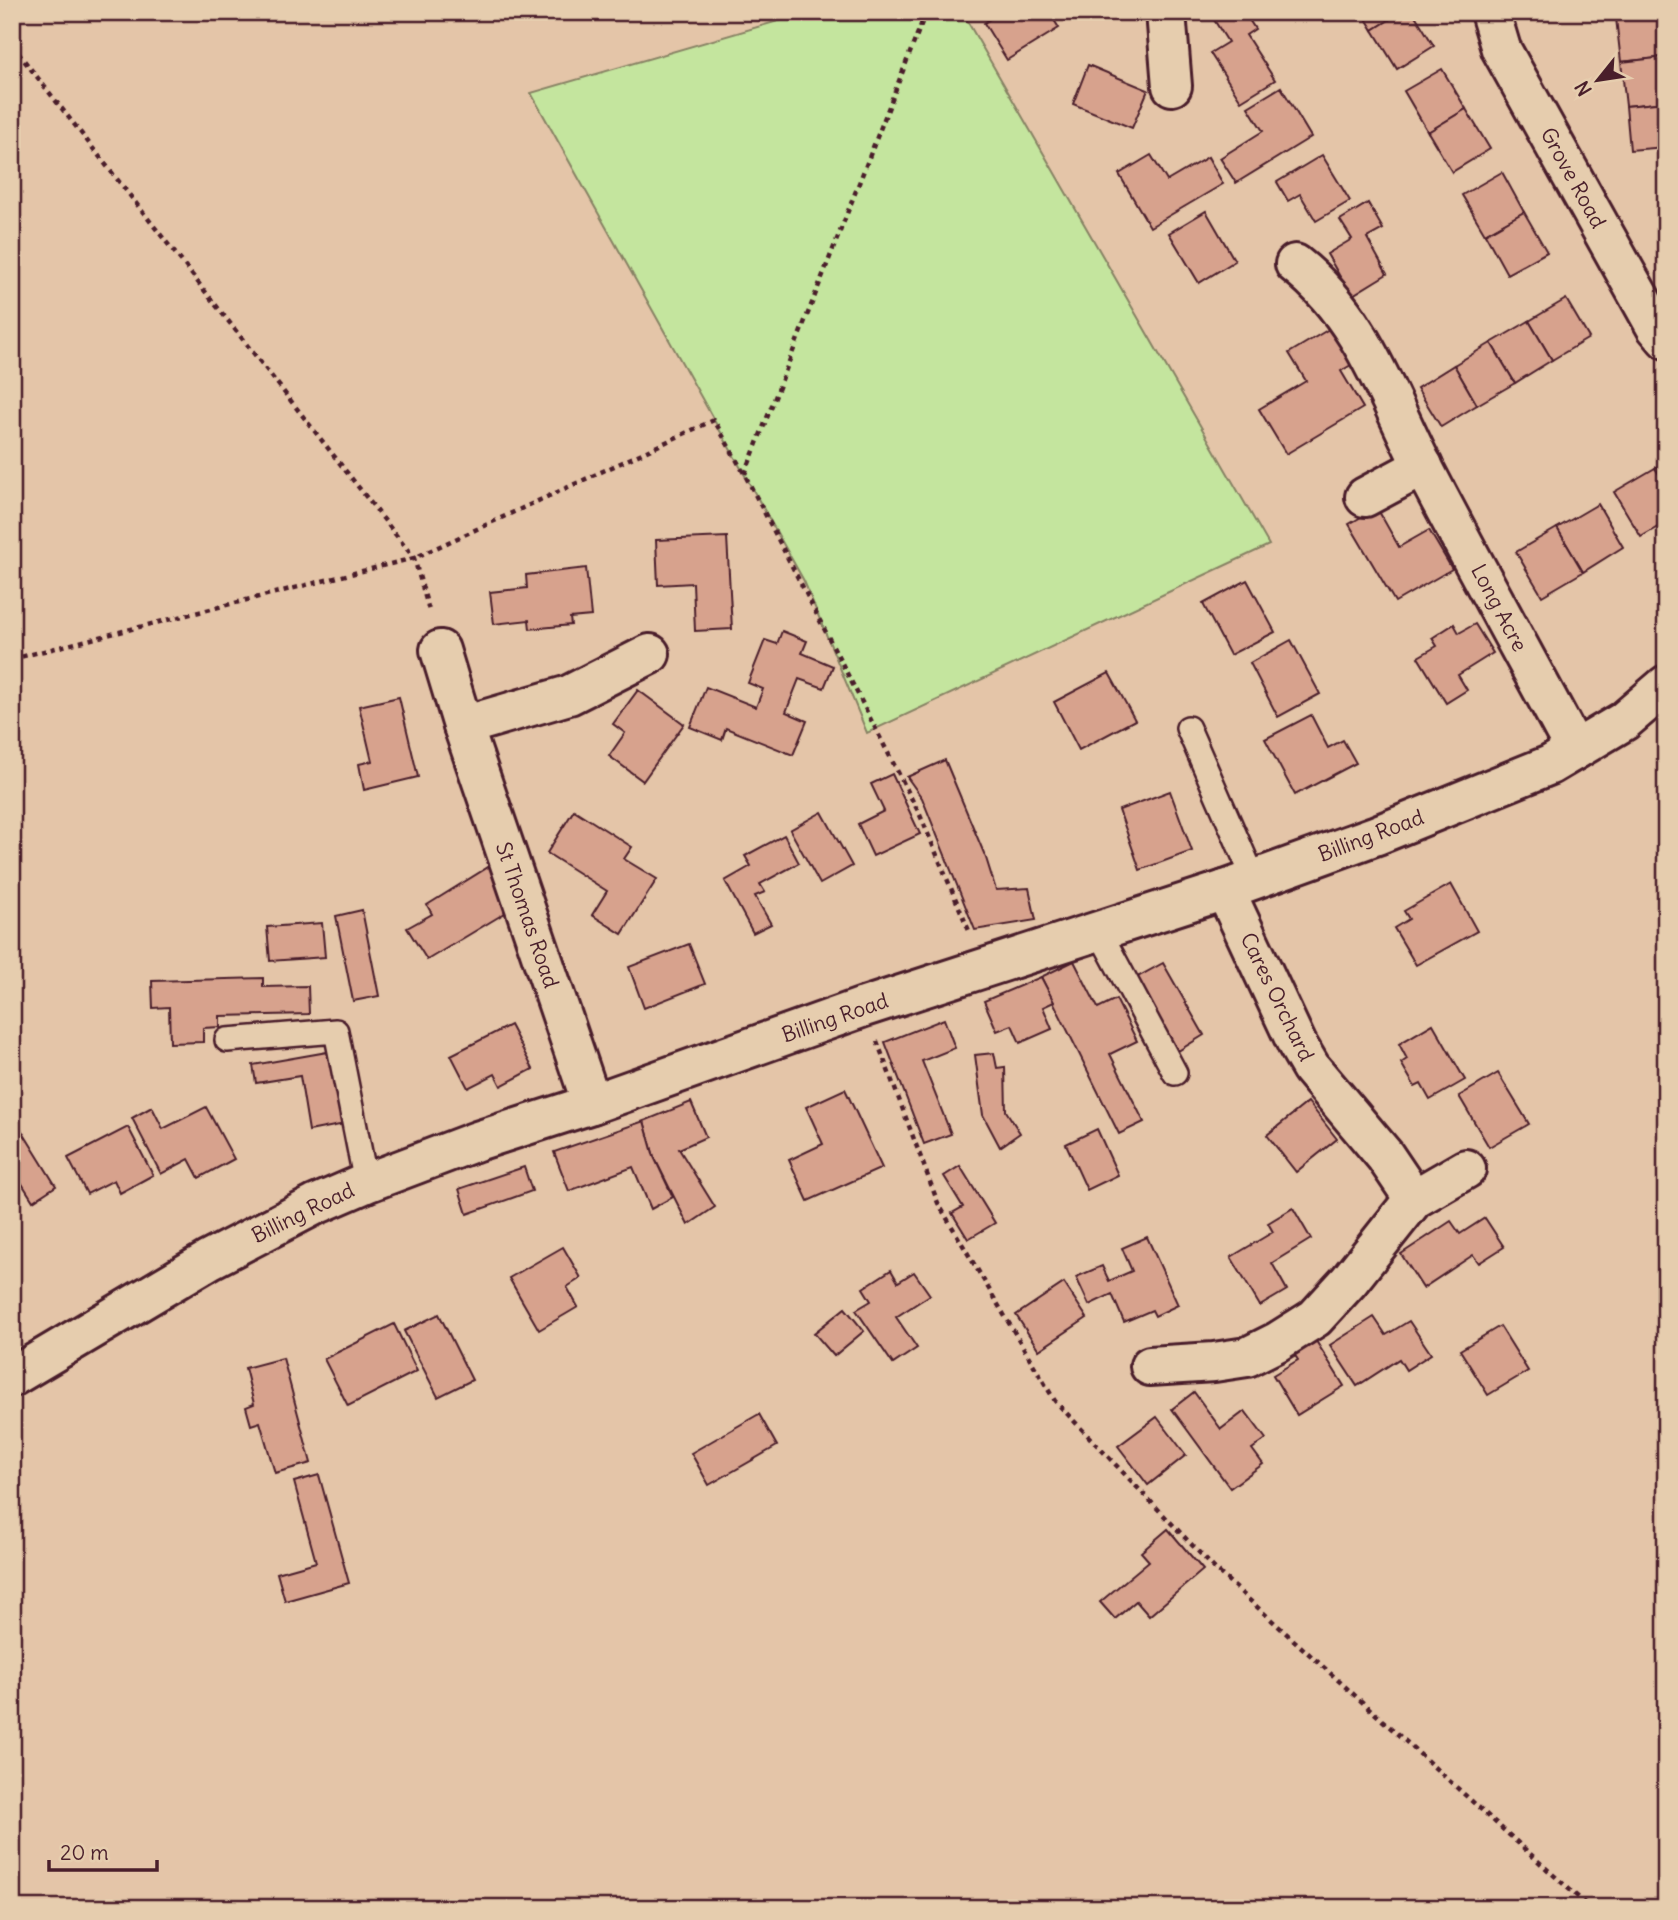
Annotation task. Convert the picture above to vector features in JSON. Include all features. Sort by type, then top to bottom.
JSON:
[{"type":"street","points":[[1166,12],[1172,86]]},
{"type":"street","name":"Grove Road","points":[[1490,12],[1501,49],[1656,327],[1666,339]]},
{"type":"street","name":"Long Acre","points":[[1295,264],[1316,280],[1340,310],[1376,365],[1423,466],[1575,750]]},
{"type":"street","points":[[1365,497],[1423,466]]},
{"type":"street","name":"St Thomas Road","points":[[440,650],[463,726],[592,1104]]},
{"type":"street","points":[[463,726],[569,695],[650,654]]},
{"type":"street","name":"Billing Road","points":[[12,1377],[209,1260],[315,1205],[366,1183],[477,1141],[592,1104],[864,1007],[985,970],[1390,830],[1550,765],[1624,721],[1666,685]]},
{"type":"street","name":"Cares Orchard","points":[[1240,884],[1297,1044],[1311,1069],[1385,1156],[1414,1199]]},
{"type":"street","points":[[1150,1366],[1247,1357],[1315,1318],[1349,1281],[1414,1199],[1466,1170]]},
{"type":"lane","points":[[1188,729],[1240,884]]},
{"type":"lane","points":[[1099,931],[1175,1073]]},
{"type":"lane","points":[[227,1040],[336,1031],[366,1183]]},
{"type":"path","points":[[745,475],[926,12]]},
{"type":"path","points":[[12,45],[414,558],[440,650]]},
{"type":"path","points":[[12,659],[414,558],[714,421],[745,475],[920,815],[985,970]]},
{"type":"path","points":[[864,1007],[938,1203],[1055,1401],[1213,1569],[1590,1908]]},
{"type":"green space","points":[[809,12],[962,12],[1269,545],[867,733],[804,581],[531,93]]},
{"type":"building","points":[[1001,12],[1049,12],[1059,28],[1007,60],[984,23]]},
{"type":"building","points":[[1209,12],[1244,12],[1255,29],[1246,35],[1275,80],[1241,101],[1210,53],[1228,42]]},
{"type":"building","points":[[1362,12],[1402,12],[1373,30]]},
{"type":"building","points":[[1402,12],[1413,12],[1434,46],[1397,69],[1373,30]]},
{"type":"building","points":[[1662,13],[1666,57],[1621,62],[1616,18]]},
{"type":"building","points":[[1666,57],[1666,102],[1626,106],[1621,62]]},
{"type":"building","points":[[1088,65],[1148,90],[1132,128],[1073,104]]},
{"type":"building","points":[[1442,69],[1466,109],[1428,132],[1404,91]]},
{"type":"building","points":[[1281,87],[1311,137],[1236,183],[1220,158],[1263,131],[1248,107]]},
{"type":"building","points":[[1666,102],[1666,147],[1630,150],[1626,106]]},
{"type":"building","points":[[1466,109],[1490,149],[1452,172],[1428,132]]},
{"type":"building","points":[[1151,155],[1167,181],[1208,157],[1223,184],[1150,227],[1119,174]]},
{"type":"building","points":[[1322,155],[1350,201],[1316,221],[1300,194],[1288,201],[1277,182]]},
{"type":"building","points":[[1502,172],[1524,212],[1485,234],[1462,195]]},
{"type":"building","points":[[1368,203],[1383,229],[1367,238],[1387,274],[1351,296],[1327,254],[1352,239],[1340,220]]},
{"type":"building","points":[[1206,211],[1235,261],[1199,283],[1169,233]]},
{"type":"building","points":[[1524,212],[1547,252],[1507,274],[1485,234]]},
{"type":"building","points":[[1566,299],[1589,338],[1552,360],[1529,321]]},
{"type":"building","points":[[1529,321],[1552,360],[1515,383],[1491,343]]},
{"type":"building","points":[[1334,326],[1356,362],[1341,371],[1363,408],[1286,454],[1259,409],[1306,381],[1289,353]]},
{"type":"building","points":[[1491,343],[1515,383],[1477,405],[1454,365]]},
{"type":"building","points":[[1454,365],[1477,405],[1441,427],[1417,388]]},
{"type":"building","points":[[1666,461],[1666,485],[1655,468]]},
{"type":"building","points":[[1655,468],[1666,485],[1666,522],[1641,537],[1614,492]]},
{"type":"building","points":[[1598,504],[1623,547],[1583,572],[1557,528]]},
{"type":"building","points":[[1377,508],[1399,547],[1429,530],[1452,569],[1395,602],[1349,524]]},
{"type":"building","points":[[1557,528],[1583,572],[1542,596],[1516,552]]},
{"type":"building","points":[[727,537],[732,629],[695,631],[693,583],[658,585],[656,540]]},
{"type":"building","points":[[586,568],[591,616],[570,618],[571,625],[530,629],[529,620],[494,624],[490,592],[527,588],[526,575]]},
{"type":"building","points":[[1247,580],[1275,632],[1230,655],[1203,604]]},
{"type":"building","points":[[1454,624],[1459,633],[1475,624],[1493,653],[1458,675],[1467,690],[1446,703],[1418,657],[1437,646],[1432,638]]},
{"type":"building","points":[[782,631],[807,641],[802,653],[833,666],[824,688],[799,679],[786,712],[807,721],[793,755],[726,728],[722,740],[690,727],[706,687],[756,707],[763,689],[748,683],[765,640],[777,644]]},
{"type":"building","points":[[1291,640],[1320,694],[1278,717],[1250,663]]},
{"type":"building","points":[[1109,673],[1135,720],[1079,750],[1054,702]]},
{"type":"building","points":[[638,690],[684,724],[643,781],[609,756],[625,733],[613,724]]},
{"type":"building","points":[[399,697],[418,777],[364,790],[359,764],[372,761],[359,706]]},
{"type":"building","points":[[1311,715],[1328,748],[1343,740],[1356,763],[1295,795],[1265,739]]},
{"type":"building","points":[[945,760],[986,858],[996,890],[1029,888],[1036,920],[975,930],[922,798],[907,777]]},
{"type":"building","points":[[892,774],[920,834],[873,856],[858,824],[884,811],[871,784]]},
{"type":"building","points":[[1170,791],[1192,851],[1140,870],[1119,810]]},
{"type":"building","points":[[574,810],[632,847],[624,859],[657,879],[622,934],[592,915],[607,891],[547,853]]},
{"type":"building","points":[[822,812],[852,866],[820,884],[790,830]]},
{"type":"building","points":[[784,835],[799,863],[760,884],[765,892],[755,896],[771,924],[753,933],[725,881],[751,866],[745,856]]},
{"type":"building","points":[[490,866],[515,907],[427,960],[407,928],[432,914],[427,905]]},
{"type":"building","points":[[1451,884],[1477,931],[1416,965],[1394,928],[1409,919],[1404,911]]},
{"type":"building","points":[[362,910],[379,996],[353,1001],[336,916]]},
{"type":"building","points":[[322,923],[325,957],[270,961],[267,927]]},
{"type":"building","points":[[689,944],[705,984],[644,1008],[629,967]]},
{"type":"building","points":[[1074,961],[1098,1008],[1116,999],[1137,1041],[1110,1054],[1144,1122],[1119,1134],[1041,977]]},
{"type":"building","points":[[1163,963],[1204,1035],[1178,1051],[1136,978]]},
{"type":"building","points":[[1041,977],[1054,1002],[1043,1007],[1052,1029],[1020,1043],[1012,1025],[997,1031],[984,1001]]},
{"type":"building","points":[[263,978],[263,987],[308,986],[309,1014],[220,1016],[220,1027],[203,1028],[203,1042],[170,1043],[169,1007],[153,1008],[152,981]]},
{"type":"building","points":[[944,1019],[955,1048],[922,1061],[951,1134],[924,1144],[885,1042]]},
{"type":"building","points":[[1433,1024],[1465,1080],[1430,1100],[1421,1084],[1415,1087],[1401,1063],[1407,1059],[1399,1044]]},
{"type":"building","points":[[510,1025],[533,1069],[501,1086],[495,1074],[468,1088],[451,1055]]},
{"type":"building","points":[[333,1051],[345,1124],[309,1131],[300,1076],[256,1083],[253,1065]]},
{"type":"building","points":[[994,1053],[997,1068],[1005,1067],[1006,1111],[1020,1133],[1000,1147],[983,1115],[975,1055]]},
{"type":"building","points":[[1498,1073],[1529,1124],[1489,1147],[1459,1096]]},
{"type":"building","points":[[845,1089],[882,1168],[808,1201],[789,1160],[823,1144],[806,1107]]},
{"type":"building","points":[[691,1102],[706,1137],[679,1149],[715,1207],[688,1225],[654,1157],[644,1121]]},
{"type":"building","points":[[1308,1102],[1337,1139],[1296,1172],[1267,1135]]},
{"type":"building","points":[[152,1107],[163,1129],[206,1107],[234,1159],[199,1178],[189,1159],[161,1174],[132,1118]]},
{"type":"building","points":[[644,1121],[654,1157],[673,1197],[651,1209],[633,1167],[569,1191],[554,1152]]},
{"type":"building","points":[[128,1127],[153,1175],[120,1193],[114,1180],[87,1194],[68,1158]]},
{"type":"building","points":[[1097,1129],[1118,1175],[1087,1190],[1066,1144]]},
{"type":"building","points":[[22,1131],[56,1186],[33,1201],[19,1179],[12,1184],[12,1138]]},
{"type":"building","points":[[960,1166],[995,1223],[968,1239],[952,1213],[963,1207],[944,1176]]},
{"type":"building","points":[[524,1167],[532,1191],[467,1214],[459,1189]]},
{"type":"building","points":[[1293,1208],[1311,1239],[1272,1263],[1287,1290],[1260,1306],[1231,1257],[1273,1232],[1268,1223]]},
{"type":"building","points":[[1485,1218],[1504,1247],[1479,1263],[1473,1255],[1423,1288],[1401,1254],[1451,1221],[1460,1234]]},
{"type":"building","points":[[1147,1237],[1178,1305],[1155,1316],[1152,1310],[1124,1322],[1112,1294],[1089,1305],[1076,1277],[1102,1266],[1109,1281],[1132,1271],[1122,1248]]},
{"type":"building","points":[[563,1247],[581,1278],[567,1287],[578,1307],[539,1330],[509,1278]]},
{"type":"building","points":[[891,1270],[898,1282],[914,1272],[930,1295],[896,1317],[917,1348],[893,1364],[856,1310],[871,1301],[863,1288]]},
{"type":"building","points":[[1064,1283],[1087,1318],[1039,1350],[1016,1315]]},
{"type":"building","points":[[845,1308],[864,1331],[834,1356],[814,1333]]},
{"type":"building","points":[[439,1314],[472,1380],[438,1397],[404,1331]]},
{"type":"building","points":[[1374,1317],[1386,1335],[1409,1321],[1431,1354],[1406,1370],[1399,1359],[1357,1386],[1330,1345]]},
{"type":"building","points":[[394,1324],[417,1371],[348,1406],[324,1359]]},
{"type":"building","points":[[1500,1326],[1528,1371],[1488,1395],[1460,1350]]},
{"type":"building","points":[[1316,1341],[1344,1386],[1297,1415],[1273,1375],[1298,1360],[1294,1354]]},
{"type":"building","points":[[283,1358],[311,1463],[275,1473],[260,1422],[251,1425],[246,1407],[254,1404],[245,1368]]},
{"type":"building","points":[[1194,1392],[1221,1429],[1245,1411],[1266,1439],[1252,1449],[1263,1464],[1230,1488],[1172,1409]]},
{"type":"building","points":[[759,1414],[777,1446],[709,1485],[691,1453]]},
{"type":"building","points":[[1157,1417],[1186,1455],[1148,1485],[1118,1446]]},
{"type":"building","points":[[319,1475],[349,1583],[285,1601],[277,1573],[316,1562],[294,1482]]},
{"type":"building","points":[[1168,1529],[1203,1570],[1149,1616],[1136,1601],[1115,1619],[1100,1602],[1149,1561],[1141,1552]]}]
